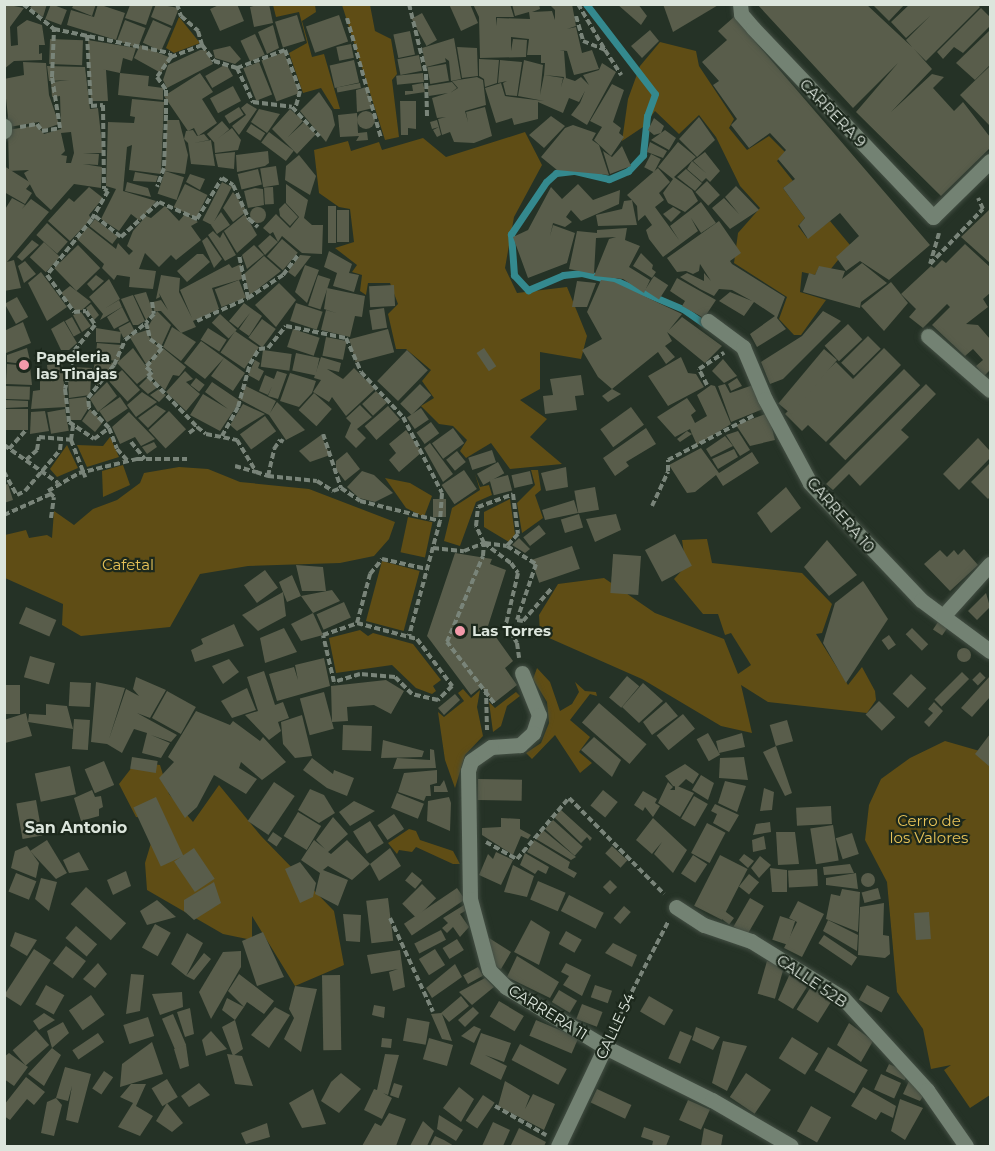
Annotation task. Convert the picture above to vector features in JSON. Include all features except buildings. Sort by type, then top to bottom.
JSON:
[{"type":"street","name":"CARRERA 9","points":[[740,4],[741,14],[753,28],[940,220]]},
{"type":"street","points":[[4,126],[4,131]]},
{"type":"street","points":[[940,220],[990,161]]},
{"type":"street","name":"CARRERA 10","points":[[708,321],[735,342],[746,354],[770,409],[810,483],[921,600],[990,651]]},
{"type":"street","points":[[928,336],[990,390]]},
{"type":"street","points":[[944,615],[990,564]]},
{"type":"street","points":[[491,747],[520,746],[533,733],[538,715],[522,673]]},
{"type":"street","name":"CARRERA 11","points":[[491,747],[471,761],[468,771],[470,899],[489,970],[507,987],[605,1047],[712,1100],[791,1146]]},
{"type":"street","name":"CALLE 52B","points":[[676,907],[704,925],[751,941],[843,998],[926,1089],[966,1146]]},
{"type":"street","name":"CALLE 54","points":[[559,1145],[605,1047]]},
{"type":"path","points":[[23,4],[54,29],[168,52],[171,57]]},
{"type":"path","points":[[177,4],[181,16],[198,31],[202,45],[214,61],[237,68],[285,50],[300,91],[295,110]]},
{"type":"path","points":[[409,4],[426,74],[427,116]]},
{"type":"path","points":[[578,4],[621,75]]},
{"type":"path","points":[[576,16],[584,42],[605,50]]},
{"type":"path","points":[[347,18],[381,138]]},
{"type":"path","points":[[41,128],[60,128],[52,77],[54,29]]},
{"type":"path","points":[[85,477],[71,441],[73,424],[67,408],[66,376],[75,350],[95,325],[86,311],[74,312],[47,274],[95,216],[108,191],[104,189],[103,105],[91,106],[87,35]]},
{"type":"path","points":[[157,187],[164,168],[166,90],[157,77],[171,57],[202,45]]},
{"type":"path","points":[[237,68],[253,102],[295,110],[319,136]]},
{"type":"path","points":[[95,216],[121,237],[159,202],[197,219],[222,178],[233,185],[249,219],[258,227]]},
{"type":"path","points":[[940,220],[940,231],[930,264],[983,209],[978,198],[984,191]]},
{"type":"path","points":[[239,255],[248,298]]},
{"type":"path","points":[[198,321],[248,298],[283,275],[298,255]]},
{"type":"path","points":[[128,460],[117,448],[109,428],[89,407],[88,398],[123,352],[125,340],[154,314],[152,302]]},
{"type":"path","points":[[146,323],[150,339],[162,348],[146,367],[152,372],[148,376],[206,434],[237,440],[256,472]]},
{"type":"path","points":[[222,436],[242,398],[241,388],[250,364],[259,350],[268,348],[286,326],[346,338],[355,362],[403,417],[420,446],[442,493],[440,521],[409,636]]},
{"type":"path","points":[[707,385],[699,369],[735,342]]},
{"type":"path","points":[[652,506],[668,471],[668,460],[770,409]]},
{"type":"path","points":[[73,424],[94,439],[109,428]]},
{"type":"path","points":[[189,433],[197,427]]},
{"type":"path","points":[[9,449],[25,431]]},
{"type":"path","points":[[323,434],[340,489],[360,501],[440,521]]},
{"type":"path","points":[[26,460],[37,450],[39,437],[71,441]]},
{"type":"path","points":[[268,476],[274,449],[280,440],[284,442]]},
{"type":"path","points":[[4,472],[17,495],[33,484],[60,450],[61,441]]},
{"type":"path","points":[[131,442],[146,459]]},
{"type":"path","points":[[4,446],[58,483]]},
{"type":"path","points":[[51,518],[51,494],[48,491],[58,483],[84,471],[128,460],[187,459]]},
{"type":"path","points":[[235,466],[268,476],[317,481],[333,491],[340,489]]},
{"type":"path","points":[[4,515],[51,494]]},
{"type":"path","points":[[507,546],[518,534],[513,494],[478,507],[476,526],[484,543],[511,563],[518,573],[506,624],[517,643],[522,673]]},
{"type":"path","points":[[433,548],[464,551],[484,543],[507,546],[536,564],[518,620],[524,621],[551,589]]},
{"type":"path","points":[[484,543],[483,556],[447,642],[494,703]]},
{"type":"path","points":[[357,623],[370,574],[382,559],[427,569]]},
{"type":"path","points":[[357,623],[409,636],[417,639],[452,686],[438,700],[412,694],[395,677],[360,674],[334,682],[323,635],[357,623]]},
{"type":"path","points":[[486,689],[485,716],[491,747]]},
{"type":"path","points":[[468,828],[517,859],[569,798],[676,907]]},
{"type":"path","name":"CALLE 54","points":[[605,1047],[676,907]]},
{"type":"path","points":[[390,918],[433,1012]]},
{"type":"path","points":[[495,1106],[559,1145]]},
{"type":"green space","points":[[273,5],[315,5],[316,12],[302,21],[312,57],[324,54],[340,109],[334,109],[321,88],[303,93],[289,53],[307,43],[299,12],[276,17]]},
{"type":"green space","points":[[342,5],[370,5],[375,31],[391,39],[397,74],[392,80],[399,137],[385,140]]},
{"type":"green space","points":[[179,17],[200,43],[174,53],[166,48]]},
{"type":"green space","points":[[660,42],[696,51],[699,66],[734,119],[729,128],[747,150],[769,136],[785,152],[777,161],[793,181],[783,188],[805,218],[798,226],[807,238],[830,221],[850,245],[830,270],[819,267],[815,275],[802,272],[800,292],[826,300],[801,335],[794,335],[779,319],[787,297],[734,263],[738,233],[760,208],[740,186],[716,137],[699,115],[679,134],[655,111],[643,127],[622,141],[628,99],[640,66]]},
{"type":"green space","points":[[525,132],[542,165],[514,217],[505,268],[517,293],[567,287],[587,336],[581,359],[540,352],[540,389],[520,400],[547,419],[530,437],[562,464],[510,469],[491,443],[466,458],[460,451],[467,440],[453,426],[439,424],[421,406],[434,398],[422,381],[431,370],[406,349],[396,349],[388,314],[398,304],[390,283],[368,283],[366,295],[360,291],[362,275],[352,272],[357,265],[335,248],[354,242],[350,209],[339,207],[319,193],[314,150],[348,141],[351,151],[379,142],[382,150],[423,138],[446,157]]},
{"type":"green space","points":[[110,437],[119,457],[87,467],[77,445],[103,446]]},
{"type":"green space","points":[[67,445],[78,468],[57,477],[50,469]]},
{"type":"green space","points":[[123,465],[130,485],[103,497],[102,471]]},
{"type":"green space","name":"Cafetal","points":[[179,467],[208,469],[240,482],[309,489],[395,522],[389,539],[374,556],[340,563],[248,566],[200,574],[170,627],[81,636],[62,625],[63,604],[5,578],[5,535],[26,530],[29,538],[47,535],[52,538],[54,511],[74,525],[93,509],[117,500],[140,483],[144,473]]},
{"type":"green space","points":[[531,470],[538,470],[541,490],[535,495],[543,518],[522,533],[517,503],[535,485]]},
{"type":"green space","points":[[475,474],[480,487],[489,485],[492,495],[476,502],[460,546],[444,541],[452,508],[480,490]]},
{"type":"green space","points":[[385,478],[410,483],[432,496],[424,517],[406,508]]},
{"type":"green space","points":[[510,499],[515,534],[509,542],[484,527],[484,512]]},
{"type":"green space","points":[[408,517],[432,522],[425,557],[401,552]]},
{"type":"green space","points":[[707,539],[712,563],[802,573],[832,604],[822,633],[816,634],[848,685],[862,667],[875,691],[876,700],[867,713],[768,702],[741,685],[752,733],[721,726],[642,679],[540,634],[539,615],[558,584],[604,578],[655,613],[724,639],[738,674],[751,665],[731,633],[725,635],[718,614],[703,614],[674,579],[686,566],[682,540]]},
{"type":"green space","points":[[382,561],[420,571],[404,631],[366,621]]},
{"type":"green space","points":[[360,630],[368,636],[373,633],[413,644],[441,680],[433,686],[436,691],[432,694],[416,688],[392,665],[336,673],[329,638]]},
{"type":"green space","points":[[537,668],[550,682],[560,711],[572,704],[579,692],[575,682],[585,691],[596,692],[597,696],[590,694],[570,720],[590,737],[579,752],[592,763],[580,773],[555,735],[532,759],[526,753],[541,743],[549,723],[547,702],[533,679]]},
{"type":"green space","points":[[463,689],[471,698],[480,690],[477,707],[483,736],[465,755],[455,788],[445,760],[438,712],[444,717],[464,701],[458,693]]},
{"type":"green space","points":[[516,692],[520,696],[507,706],[501,726],[493,732],[489,702],[495,708]]},
{"type":"green space","name":"Cerro de los Valores","points":[[945,741],[990,754],[990,1095],[970,1108],[944,1070],[951,1065],[931,1069],[923,1029],[897,992],[887,882],[865,840],[869,805],[881,779],[910,758]]},
{"type":"green space","points":[[136,762],[160,765],[169,794],[193,822],[219,785],[261,836],[334,911],[344,965],[295,986],[252,916],[252,940],[223,934],[147,890],[145,863],[158,820],[136,817],[119,784]]},
{"type":"green space","points":[[409,829],[416,831],[420,840],[453,851],[460,864],[453,864],[416,847],[412,852],[399,850],[397,854],[388,843]]},
{"type":"waterway","points":[[586,4],[655,94],[647,116],[643,155],[628,171],[609,179],[573,171],[556,173],[546,182],[511,234],[514,275],[528,290],[563,275],[582,273],[619,282],[683,309],[707,326]]},
{"type":"place","name":"Papeleria las Tinajas","points":[[24,365]]},
{"type":"place","name":"Las Torres","points":[[460,631]]},
{"type":"district","name":"San Antonio","points":[[76,828]]}]
